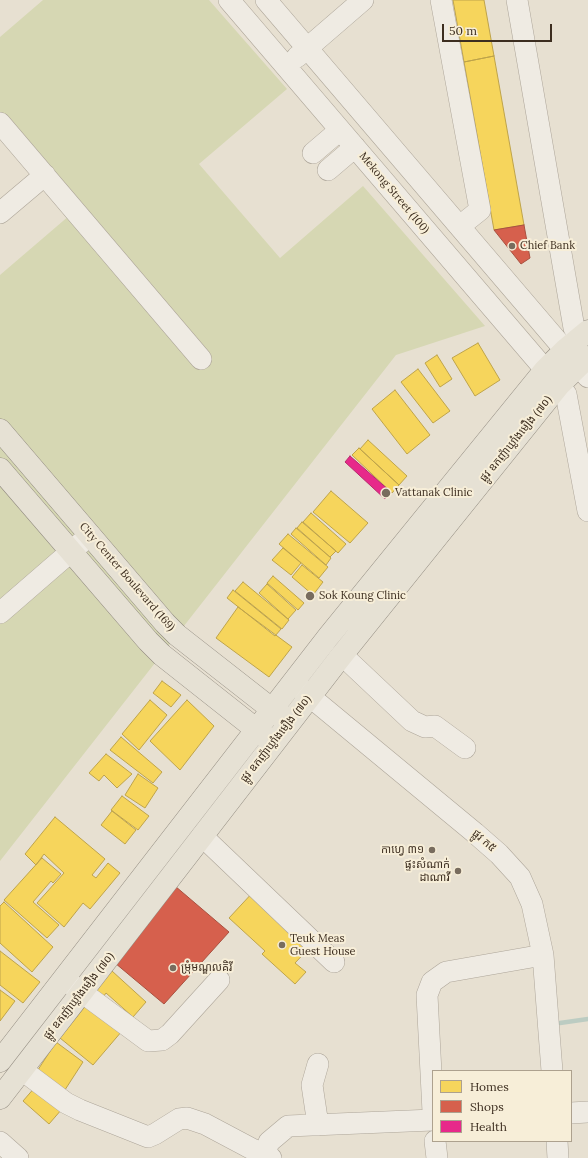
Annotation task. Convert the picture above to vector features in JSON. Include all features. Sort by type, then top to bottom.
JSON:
[{"type":"main road","points":[[552,378],[582,352]]},
{"type":"main road","name":"ផ្លូវ ឧកញ៉ាឃ្លាំងមឿង (៧០)","points":[[0,1098],[342,655],[552,378]]},
{"type":"main road","name":"ផ្លូវ ឧកញ៉ាឃ្លាំងមឿង (៧០)","points":[[0,1062],[293,682],[552,378]]},
{"type":"main road","name":"City Center Boulevard (169)","points":[[0,430],[165,623],[289,723]]},
{"type":"main road","points":[[0,469],[131,622],[157,650],[273,743]]},
{"type":"street","name":"Mekong Street (100)","points":[[229,0],[566,394],[588,511]]},
{"type":"street","points":[[266,0],[460,226],[582,352]]},
{"type":"street","points":[[286,66],[363,0]]},
{"type":"street","points":[[441,0],[480,210],[460,226]]},
{"type":"street","points":[[517,0],[574,328],[582,352]]},
{"type":"street","points":[[1,126],[201,359]]},
{"type":"street","points":[[313,153],[340,130]]},
{"type":"street","points":[[328,170],[355,147]]},
{"type":"street","points":[[0,213],[44,175]]},
{"type":"street","points":[[0,613],[90,535]]},
{"type":"street","points":[[342,655],[412,721],[425,726],[435,726],[465,748]]},
{"type":"street","name":"ផ្លូវ ក៥","points":[[293,682],[499,854],[520,877],[532,904],[543,955],[552,1070]]},
{"type":"street","points":[[202,836],[334,962]]},
{"type":"street","points":[[432,1092],[427,995],[432,982],[446,972],[543,955]]},
{"type":"street","points":[[64,979],[148,1041],[162,1040],[170,1034],[219,980]]},
{"type":"street","points":[[318,1064],[312,1085],[318,1125]]},
{"type":"street","points":[[22,1070],[66,1103],[148,1137],[179,1119],[187,1118],[205,1124],[268,1156],[269,1142],[288,1126],[432,1120]]},
{"type":"street","points":[[572,1113],[588,1112]]},
{"type":"street","points":[[0,1142],[18,1158]]},
{"type":"street","points":[[435,1142],[437,1158]]},
{"type":"street","points":[[557,1142],[558,1158]]},
{"type":"green space","points":[[43,0],[209,0],[287,89],[199,164],[280,258],[363,186],[485,326],[396,355],[0,861],[0,275],[77,209],[0,122],[0,37]]},
{"type":"building: Homes","points":[[453,0],[484,0],[494,56],[464,62]]},
{"type":"building: Homes","points":[[494,56],[524,225],[494,230],[464,62]]},
{"type":"building: Homes","points":[[478,343],[500,380],[475,396],[452,358]]},
{"type":"building: Homes","points":[[437,355],[452,379],[440,387],[425,363]]},
{"type":"building: Homes","points":[[418,369],[450,411],[433,423],[401,382]]},
{"type":"building: Homes","points":[[395,390],[430,435],[407,454],[372,409]]},
{"type":"building: Homes","points":[[368,440],[407,476],[399,485],[360,449]]},
{"type":"building: Homes","points":[[359,448],[399,485],[392,493],[352,455]]},
{"type":"building: Homes","points":[[331,491],[368,523],[350,543],[313,512]]},
{"type":"building: Homes","points":[[311,513],[346,544],[338,553],[303,522]]},
{"type":"building: Homes","points":[[302,522],[336,551],[330,557],[297,528]]},
{"type":"building: Homes","points":[[296,528],[331,558],[326,565],[291,534]]},
{"type":"building: Homes","points":[[288,534],[328,567],[319,578],[279,544]]},
{"type":"building: Homes","points":[[283,548],[301,563],[291,575],[272,560]]},
{"type":"building: Homes","points":[[302,565],[323,582],[313,595],[292,577]]},
{"type":"building: Homes","points":[[273,576],[304,603],[298,610],[267,583]]},
{"type":"building: Homes","points":[[243,582],[289,620],[282,629],[235,591]]},
{"type":"building: Homes","points":[[267,584],[296,610],[288,619],[259,593]]},
{"type":"building: Homes","points":[[233,590],[281,629],[275,636],[227,598]]},
{"type":"building: Homes","points":[[238,607],[292,647],[269,677],[216,638]]},
{"type":"building: Homes","points":[[162,681],[181,695],[171,707],[153,693]]},
{"type":"building: Homes","points":[[150,700],[167,715],[139,750],[122,734]]},
{"type":"building: Homes","points":[[187,700],[214,726],[180,770],[150,741]]},
{"type":"building: Homes","points":[[121,737],[162,772],[153,783],[110,750]]},
{"type":"building: Homes","points":[[106,754],[132,774],[117,788],[104,775],[99,781],[89,773]]},
{"type":"building: Homes","points":[[138,774],[158,788],[145,808],[125,795]]},
{"type":"building: Homes","points":[[122,796],[149,816],[138,830],[111,810]]},
{"type":"building: Homes","points":[[112,811],[136,830],[125,844],[101,825]]},
{"type":"building: Homes","points":[[55,817],[105,859],[92,875],[96,878],[108,863],[120,873],[90,909],[83,903],[64,927],[37,903],[64,873],[44,854],[36,865],[25,854]]},
{"type":"building: Homes","points":[[42,858],[61,874],[53,883],[51,881],[33,902],[59,925],[47,938],[4,900]]},
{"type":"building: Homes","points":[[255,890],[313,944],[295,963],[306,972],[295,984],[262,954],[265,951],[229,918]]},
{"type":"building: Homes","points":[[4,902],[53,947],[32,972],[0,943],[0,906]]},
{"type":"building: Homes","points":[[0,951],[40,982],[23,1003],[0,985]]},
{"type":"building: Homes","points":[[112,971],[146,1002],[133,1017],[106,993],[98,1004],[90,994]]},
{"type":"building: Homes","points":[[0,990],[15,1001],[0,1021]]},
{"type":"building: Homes","points":[[87,1004],[122,1031],[93,1065],[60,1038]]},
{"type":"building: Homes","points":[[56,1042],[83,1062],[61,1096],[34,1076]]},
{"type":"building: Homes","points":[[36,1086],[62,1109],[49,1124],[23,1101]]},
{"type":"building: Shops","points":[[524,225],[530,258],[521,264],[494,230]]},
{"type":"building: Shops","points":[[175,886],[229,932],[164,1004],[115,963]]},
{"type":"building: Health","points":[[350,456],[391,492],[385,499],[345,462]]},
{"type":"waterway","points":[[560,1023],[588,1019]]},
{"type":"place","name":"Chief Bank","points":[[512,246]]},
{"type":"place","name":"Vattanak Clinic","points":[[386,493]]},
{"type":"place","name":"Sok Koung Clinic","points":[[310,596]]},
{"type":"place","name":"កាហ្វេ ៣១","points":[[432,850]]},
{"type":"place","name":"ផ្ទះសំណាក់ ដាណាវី","points":[[458,871]]},
{"type":"place","name":"Teuk Meas Guest House","points":[[282,945]]},
{"type":"place","name":"ម្រុំមណ្ឌលគិរី","points":[[173,968]]}]
